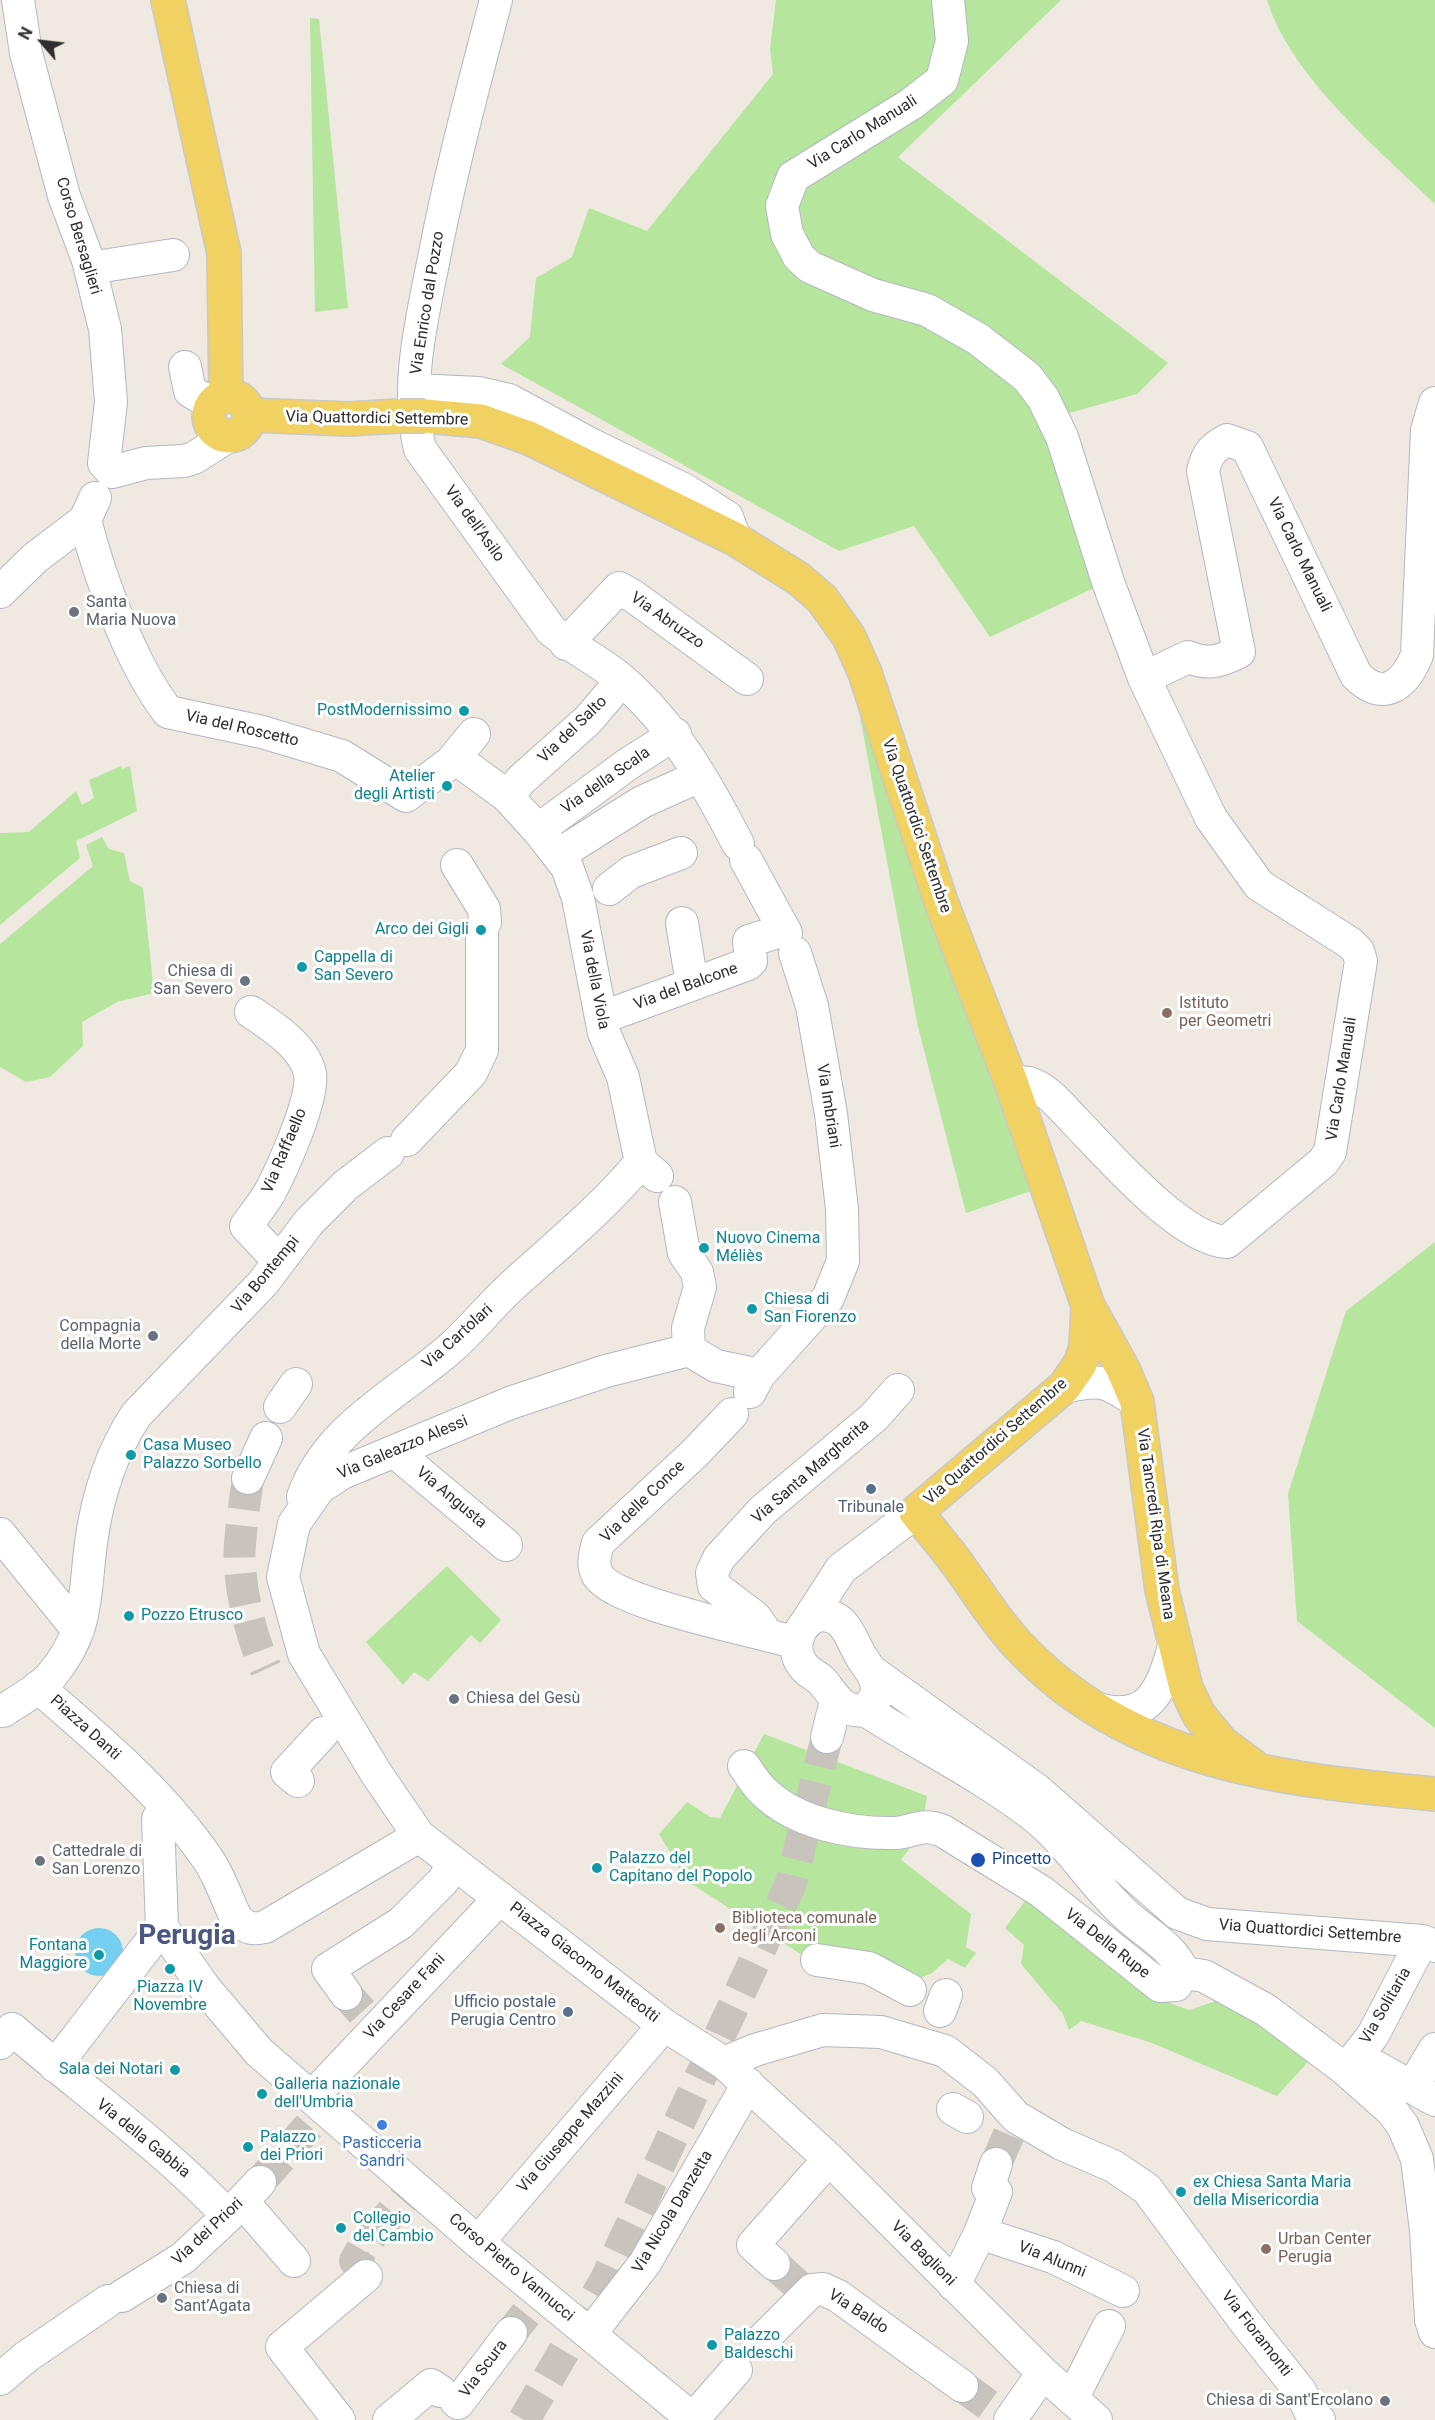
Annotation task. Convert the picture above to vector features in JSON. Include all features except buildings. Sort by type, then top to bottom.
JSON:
[{"type":"main road","points":[[168,0],[224,253],[225,416]]},
{"type":"main road","name":"Via Quattordici Settembre","points":[[225,416],[348,419],[413,407],[481,421],[529,438],[735,539],[799,579],[822,599],[849,637],[865,673],[960,956],[1011,1082],[1088,1306],[1086,1347],[1080,1364],[1064,1387],[916,1512]]},
{"type":"main road","name":"Via Tancredi Ripa di Meana","points":[[1088,1306],[1123,1369],[1137,1402],[1162,1590],[1186,1688],[1199,1715],[1222,1743],[1263,1773]]},
{"type":"main road","name":"Via Tancredi Ripa di Meana","points":[[916,1512],[960,1568],[995,1619],[1019,1646],[1047,1674],[1089,1706],[1152,1740],[1263,1773],[1435,1794]]},
{"type":"street","name":"Corso Bersaglieri","points":[[18,0],[26,53],[61,186],[90,268],[105,329],[111,402],[98,495]]},
{"type":"street","name":"Via Enrico dal Pozzo","points":[[413,407],[421,323],[445,204],[496,0]]},
{"type":"street","name":"Via Carlo Manuali","points":[[948,0],[952,41],[942,80],[911,104],[793,177],[782,206],[787,234],[799,257],[810,267],[873,295],[927,310],[978,339],[1027,377],[1043,398],[1062,437],[1108,582],[1144,678],[1211,818],[1258,885],[1358,951],[1361,961],[1330,1152],[1323,1162],[1227,1242],[1212,1242],[1182,1223],[1127,1175],[1049,1094],[1030,1083],[1011,1082]]},
{"type":"street","points":[[90,268],[173,255]]},
{"type":"street","points":[[0,592],[98,495],[146,463],[194,458],[225,416],[190,390],[185,367]]},
{"type":"street","name":"Via Carlo Manuali","points":[[1144,678],[1188,657],[1205,663],[1221,662],[1239,652],[1203,471],[1206,457],[1214,447],[1227,440],[1247,447],[1356,675],[1363,682],[1385,689],[1400,684],[1409,674],[1417,655],[1427,430],[1435,403]]},
{"type":"street","name":"Via dell'Asilo","points":[[413,407],[415,432],[420,449],[550,630],[566,644]]},
{"type":"street","name":"Via del Roscetto","points":[[98,495],[92,546],[115,610],[152,692],[168,712],[262,732],[342,756],[406,796],[465,746]]},
{"type":"street","name":"Via Abruzzo","points":[[566,644],[619,588],[747,679]]},
{"type":"street","name":"Via Imbriani","points":[[566,644],[622,680],[675,734],[788,939],[812,1006],[831,1114],[842,1209],[843,1261],[828,1298],[747,1394]]},
{"type":"street","name":"Via del Salto","points":[[514,788],[588,720],[622,680]]},
{"type":"street","name":"Via della Scala","points":[[538,830],[675,734]]},
{"type":"street","name":"Via della Viola","points":[[465,746],[514,788],[538,830],[590,895],[604,1033],[629,1093],[649,1169]]},
{"type":"street","points":[[558,855],[642,802],[700,776]]},
{"type":"street","points":[[590,895],[631,872],[681,854]]},
{"type":"street","name":"Via Bontempi","points":[[78,1630],[86,1608],[91,1544],[103,1486],[124,1433],[147,1401],[223,1325],[279,1261],[309,1222],[346,1185],[397,1147],[471,1073],[482,1050],[484,909],[457,865]]},
{"type":"street","points":[[682,923],[692,984]]},
{"type":"street","name":"Via del Balcone","points":[[601,1018],[747,964],[751,961],[749,941],[788,939]]},
{"type":"street","name":"Via Raffaello","points":[[251,1012],[281,1034],[304,1060],[310,1075],[309,1089],[300,1121],[270,1193],[246,1226],[279,1261]]},
{"type":"street","name":"Via Cartolari","points":[[294,1524],[308,1484],[334,1443],[376,1405],[452,1347],[511,1287],[612,1197],[649,1169]]},
{"type":"street","points":[[675,1202],[684,1253],[697,1272],[700,1287],[688,1328],[689,1350],[716,1366],[747,1394]]},
{"type":"street","name":"Via Galeazzo Alessi","points":[[419,1836],[376,1773],[304,1654],[283,1577],[294,1524],[319,1488],[342,1473],[510,1403],[606,1371],[689,1350]]},
{"type":"street","points":[[1064,1387],[1094,1381],[1114,1386],[1137,1402]]},
{"type":"street","name":"Via Santa Margherita","points":[[767,1634],[755,1617],[714,1586],[712,1573],[719,1558],[763,1510],[874,1417],[898,1390]]},
{"type":"street","name":"Via delle Conce","points":[[747,1394],[695,1453],[598,1543],[593,1562],[598,1576],[611,1586],[662,1608],[767,1634],[802,1631],[826,1615],[843,1623]]},
{"type":"street","points":[[248,1478],[266,1438]]},
{"type":"street","name":"Via Angusta","points":[[395,1452],[506,1545]]},
{"type":"street","name":"Via Quattordici Settembre","points":[[802,1631],[841,1569],[916,1512]]},
{"type":"street","points":[[0,1534],[78,1630]]},
{"type":"street","points":[[827,1737],[850,1705],[877,1696],[874,1673],[862,1658],[843,1623],[847,1589],[857,1558]]},
{"type":"street","name":"Piazza Danti","points":[[9,1715],[51,1677],[70,1649],[78,1630]]},
{"type":"street","points":[[802,1631],[798,1658],[805,1668],[850,1705]]},
{"type":"street","name":"Via Tancredi Ripa di Meana","points":[[1089,1706],[1109,1713],[1128,1713],[1144,1706],[1157,1694],[1165,1679],[1174,1646]]},
{"type":"street","name":"Via Quattordici Settembre","points":[[874,1673],[1037,1790],[1177,1913],[1207,1924],[1429,1943]]},
{"type":"street","name":"Piazza Danti","points":[[38,1687],[131,1770],[166,1807]]},
{"type":"street","points":[[909,1696],[908,1719],[914,1737]]},
{"type":"street","name":"Via Della Rupe","points":[[744,1766],[763,1791],[802,1816],[837,1827],[897,1833],[929,1825],[943,1831],[1042,1892],[1160,1986],[1176,1985],[1184,1973],[1179,1962],[1158,1939],[1124,1913],[1035,1818],[963,1766],[914,1737],[850,1705]]},
{"type":"street","points":[[298,1781],[287,1772],[326,1737],[339,1743],[361,1770],[376,1773]]},
{"type":"street","points":[[55,2066],[162,1927],[158,1819],[166,1807],[208,1859],[237,1920],[253,1930],[265,1927],[419,1836]]},
{"type":"street","name":"Piazza Giacomo Matteotti","points":[[419,1836],[664,2025],[724,2063],[750,2085]]},
{"type":"street","points":[[361,2012],[328,1969],[401,1923],[443,1881],[454,1863]]},
{"type":"street","name":"Via Cesare Fani","points":[[316,2111],[361,2012],[500,1898]]},
{"type":"street","name":"Corso Pietro Vannucci","points":[[162,1927],[204,1987],[259,2052],[316,2111],[478,2242],[599,2350],[693,2419]]},
{"type":"street","name":"Via Solitaria","points":[[1351,2074],[1372,2035],[1429,1943]]},
{"type":"street","points":[[817,1960],[868,1968],[910,1990]]},
{"type":"street","points":[[1184,1973],[1204,1976],[1266,2010],[1351,2074],[1392,2111],[1403,2126],[1417,2159],[1434,2323]]},
{"type":"street","name":"Via Fioramonti","points":[[724,2063],[754,2050],[823,2030],[881,2032],[936,2022],[945,2051],[985,2082],[1016,2116],[1044,2135],[1134,2178],[1147,2189],[1196,2258],[1300,2391],[1310,2418]]},
{"type":"street","name":"Via Giuseppe Mazzini","points":[[478,2242],[664,2025]]},
{"type":"street","name":"Via della Gabbia","points":[[0,2043],[12,2029],[198,2184],[243,2200],[294,2261]]},
{"type":"street","points":[[1422,2092],[1420,2074],[1435,2049]]},
{"type":"street","points":[[1351,2074],[1376,2067],[1422,2092]]},
{"type":"street","name":"Via Baglioni","points":[[750,2085],[829,2159],[1043,2373],[1096,2420]]},
{"type":"street","name":"Via Nicola Danzetta","points":[[599,2350],[645,2263],[750,2085]]},
{"type":"street","points":[[774,2264],[753,2245],[829,2159]]},
{"type":"street","points":[[954,2285],[980,2233],[996,2192],[988,2188],[996,2164]]},
{"type":"street","name":"Via dei Priori","points":[[0,2379],[26,2357],[183,2258],[243,2200]]},
{"type":"street","name":"Via Alunni","points":[[980,2233],[1053,2257],[1123,2291]]},
{"type":"street","points":[[339,2420],[282,2347],[366,2276]]},
{"type":"street","name":"Via Baldo","points":[[759,2343],[806,2293],[823,2289],[838,2296],[962,2386]]},
{"type":"street","points":[[1072,2399],[1109,2326]]},
{"type":"street","name":"Via Scura","points":[[389,2420],[431,2385],[458,2403],[511,2333]]},
{"type":"street","points":[[693,2419],[736,2370]]},
{"type":"street","points":[[1008,2419],[1043,2373]]},
{"type":"green space","points":[[776,0],[1061,0],[898,157],[1168,363],[1137,394],[1041,421],[1094,588],[990,637],[914,526],[839,551],[501,364],[530,337],[536,278],[572,257],[589,208],[647,231],[773,74],[770,49]]},
{"type":"green space","points":[[1267,0],[1435,0],[1435,204],[1338,110],[1315,83],[1278,28]]},
{"type":"green space","points":[[310,18],[319,19],[348,308],[315,312]]},
{"type":"green space","points":[[854,685],[1034,1190],[966,1213],[918,1027]]},
{"type":"green space","points":[[121,766],[122,769],[130,766],[137,811],[76,841],[80,858],[0,925],[0,833],[29,832],[76,791],[82,805],[94,798],[89,780]]},
{"type":"green space","points":[[102,837],[109,849],[124,853],[130,881],[143,888],[154,993],[117,1002],[82,1022],[83,1046],[50,1077],[26,1082],[0,1067],[0,944],[93,866],[86,845]]},
{"type":"green space","points":[[1435,1242],[1435,1728],[1297,1621],[1288,1494],[1346,1311]]},
{"type":"green space","points":[[447,1566],[501,1620],[480,1643],[471,1635],[428,1681],[414,1672],[403,1685],[366,1642]]},
{"type":"green space","points":[[764,1734],[927,1796],[921,1833],[901,1860],[971,1914],[966,1947],[976,1953],[965,1968],[948,1959],[932,1973],[912,1982],[834,1954],[802,1955],[687,1881],[659,1834],[687,1802],[710,1817],[720,1818]]},
{"type":"green space","points":[[1028,1897],[1161,2000],[1189,2010],[1231,1996],[1316,2053],[1277,2096],[1152,2043],[1081,2021],[1069,2030],[1063,2014],[1021,1964],[1024,1945],[1005,1928]]},
{"type":"water","name":"Fontana Maggiore","points":[[94,1928],[104,1928],[116,1935],[123,1947],[123,1957],[116,1969],[104,1976],[94,1976],[79,1965],[75,1957],[75,1947],[86,1932]]},
{"type":"tunnel","points":[[248,1478],[240,1543],[241,1574],[250,1624],[266,1669]]},
{"type":"tunnel","points":[[524,2420],[606,2279],[791,1883],[827,1737]]},
{"type":"tunnel","points":[[346,1994],[362,2012]]},
{"type":"tunnel","points":[[260,2182],[309,2126]]},
{"type":"tunnel","points":[[996,2164],[1010,2132]]},
{"type":"tunnel","points":[[366,2276],[355,2261],[366,2242],[415,2186]]},
{"type":"tunnel","points":[[774,2264],[804,2291]]},
{"type":"tunnel","points":[[511,2333],[526,2314]]},
{"type":"tunnel","points":[[962,2386],[1005,2417]]},
{"type":"place","name":"Santa Maria Nuova","points":[[74,612]]},
{"type":"place","name":"PostModernissimo","points":[[464,711]]},
{"type":"place","name":"Atelier degli Artisti","points":[[447,786]]},
{"type":"place","name":"Arco dei Gigli","points":[[481,930]]},
{"type":"place","name":"Cappella di San Severo","points":[[302,967]]},
{"type":"place","name":"Chiesa di San Severo","points":[[245,981]]},
{"type":"place","name":"Istituto per Geometri","points":[[1167,1013]]},
{"type":"place","name":"Nuovo Cinema Méliès","points":[[704,1248]]},
{"type":"place","name":"Chiesa di San Fiorenzo","points":[[752,1309]]},
{"type":"place","name":"Compagnia della Morte","points":[[153,1336]]},
{"type":"place","name":"Casa Museo Palazzo Sorbello","points":[[131,1455]]},
{"type":"place","name":"Tribunale","points":[[871,1489]]},
{"type":"place","name":"Pozzo Etrusco","points":[[129,1616]]},
{"type":"place","name":"Chiesa del Gesù","points":[[454,1699]]},
{"type":"place","name":"Pincetto","points":[[978,1860]]},
{"type":"place","name":"Cattedrale di San Lorenzo","points":[[40,1861]]},
{"type":"place","name":"Palazzo del Capitano del Popolo","points":[[597,1868]]},
{"type":"place","name":"Biblioteca comunale degli Arconi","points":[[720,1928]]},
{"type":"place","name":"Fontana Maggiore","points":[[99,1955]]},
{"type":"place","name":"Piazza IV Novembre","points":[[170,1969]]},
{"type":"place","name":"Ufficio postale Perugia Centro","points":[[568,2012]]},
{"type":"place","name":"Sala dei Notari","points":[[175,2070]]},
{"type":"place","name":"Galleria nazionale dell'Umbria","points":[[262,2094]]},
{"type":"place","name":"Pasticceria Sandri","points":[[382,2125]]},
{"type":"place","name":"Palazzo dei Priori","points":[[248,2147]]},
{"type":"place","name":"ex Chiesa Santa Maria della Misericordia","points":[[1181,2192]]},
{"type":"place","name":"Collegio del Cambio","points":[[341,2228]]},
{"type":"place","name":"Urban Center Perugia","points":[[1266,2249]]},
{"type":"place","name":"Chiesa di Sant’Agata","points":[[162,2298]]},
{"type":"place","name":"Palazzo Baldeschi","points":[[712,2345]]},
{"type":"place","name":"Chiesa di Sant'Ercolano","points":[[1385,2401]]},
{"type":"district","name":"Perugia","points":[[187,1937]]}]
